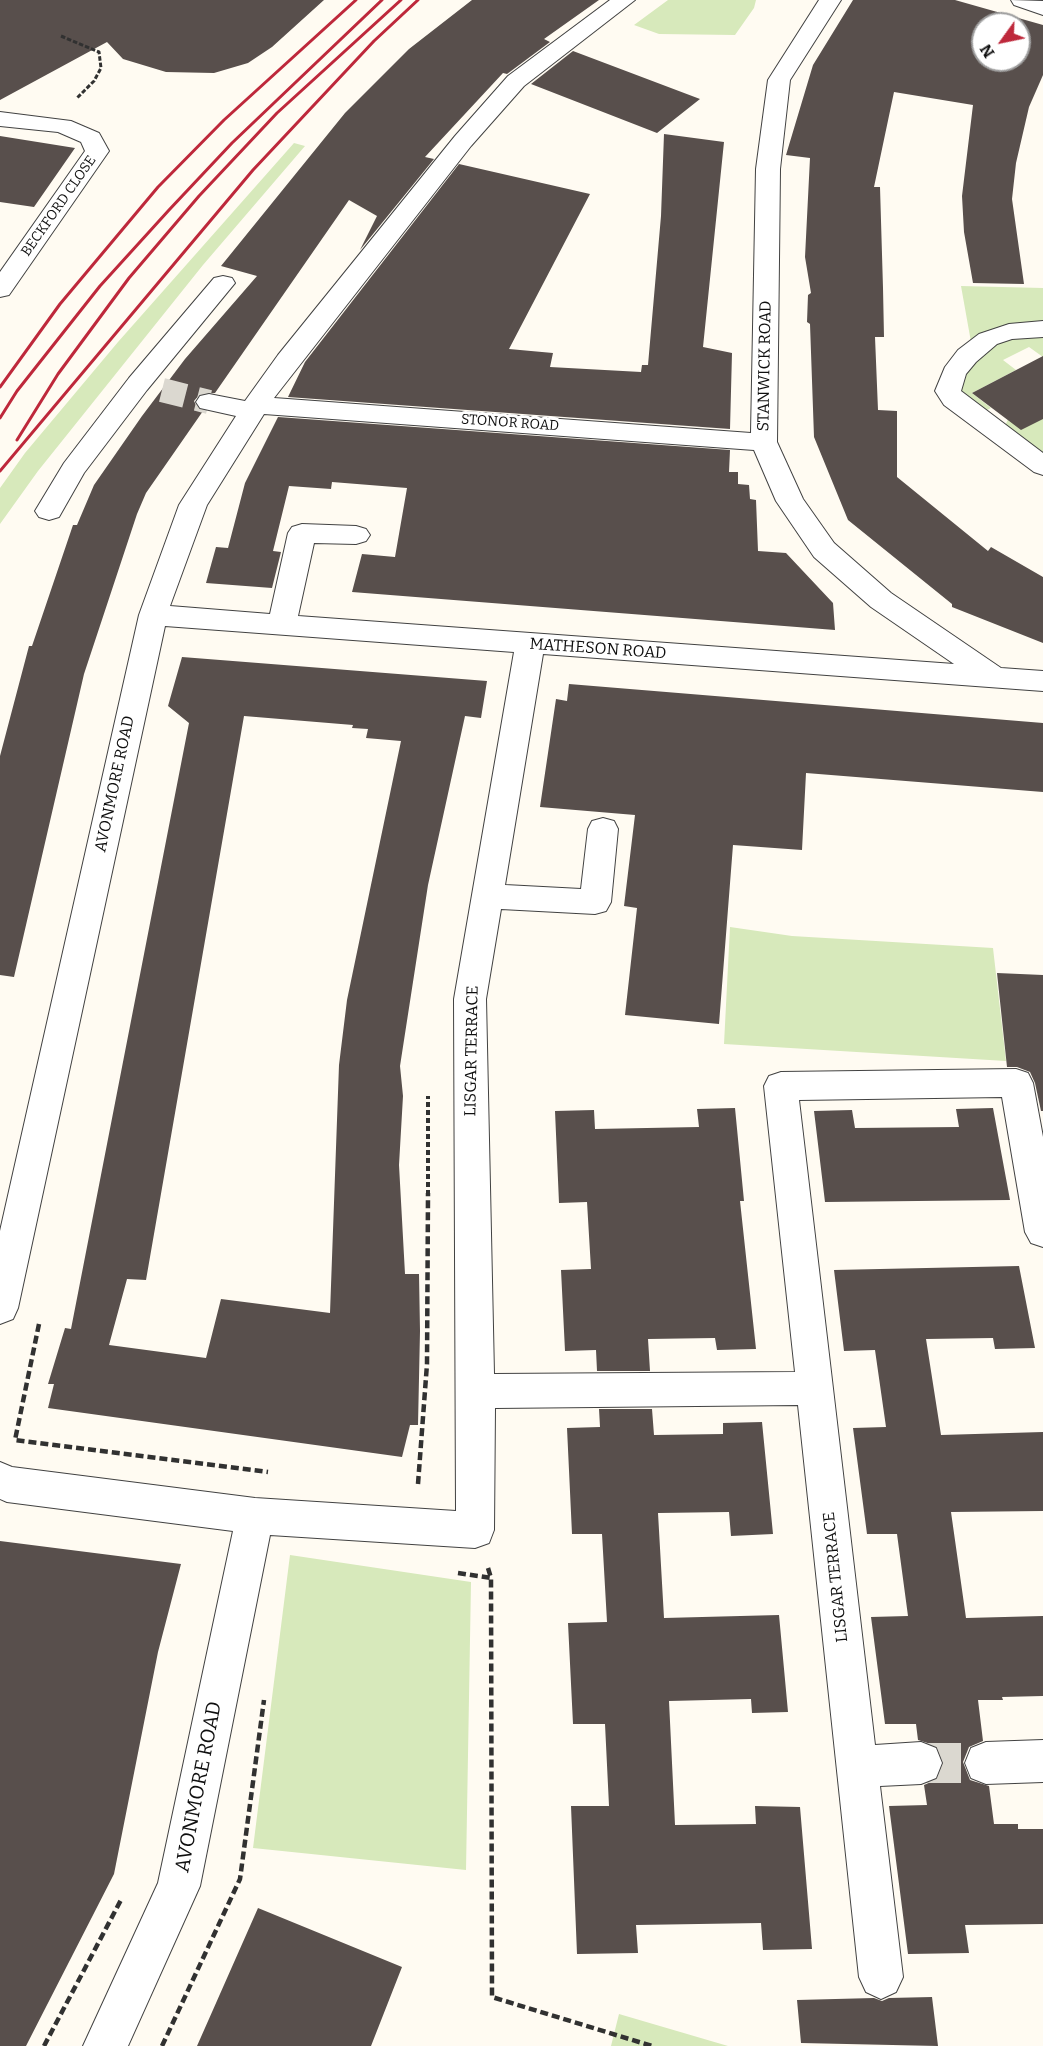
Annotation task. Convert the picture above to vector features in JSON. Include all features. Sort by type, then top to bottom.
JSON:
[{"type":"street","name":"AVONMORE ROAD","points":[[0,1308],[48,1100],[153,615],[193,505],[254,408],[463,141],[516,81],[624,0]]},
{"type":"street","name":"STANWICK ROAD","points":[[830,0],[779,80],[768,169],[764,442],[790,501],[824,550],[881,600],[994,677]]},
{"type":"street","points":[[1022,0],[1043,9]]},
{"type":"street","name":"BECKFORD CLOSE","points":[[0,119],[63,126],[91,138],[97,151],[0,290]]},
{"type":"street","points":[[49,511],[73,469],[150,387],[223,283]]},
{"type":"street","points":[[1043,329],[1009,332],[988,339],[967,356],[954,373],[948,391],[954,399],[1043,466]]},
{"type":"street","name":"STONOR ROAD","points":[[209,402],[254,408],[764,442]]},
{"type":"street","points":[[282,625],[302,533],[356,535]]},
{"type":"street","name":"MATHESON ROAD","points":[[153,615],[1043,681]]},
{"type":"street","name":"LISGAR TERRACE","points":[[475,1530],[476,1391],[470,999],[531,644]]},
{"type":"street","points":[[487,896],[596,902],[603,828]]},
{"type":"street","name":"LISGAR TERRACE","points":[[881,1977],[781,1086],[1016,1083],[1043,1232]]},
{"type":"street","points":[[476,1391],[815,1388]]},
{"type":"street","points":[[0,1480],[8,1484],[255,1516],[475,1530]]},
{"type":"street","name":"AVONMORE ROAD","points":[[105,2046],[179,1886],[255,1516]]},
{"type":"street","points":[[986,1763],[1043,1761]]},
{"type":"street","points":[[858,1766],[921,1764]]},
{"type":"path","points":[[47,124],[64,112],[94,81],[101,68],[99,52],[62,36]]},
{"type":"path","points":[[418,1491],[427,1364],[428,1095]]},
{"type":"path","points":[[41,1314],[15,1440],[279,1474]]},
{"type":"path","points":[[475,1530],[491,1578],[492,1997],[652,2046]]},
{"type":"path","points":[[44,2046],[124,1893]]},
{"type":"green space","points":[[668,0],[756,0],[754,8],[735,35],[659,34],[634,25]]},
{"type":"green space","points":[[294,143],[305,146],[203,265],[38,471],[0,524],[0,488],[25,453],[118,342]]},
{"type":"green space","points":[[961,286],[1043,288],[1043,321],[971,342]]},
{"type":"green space","points":[[1043,336],[1043,357],[1029,347],[1003,360],[1016,370],[972,393],[991,408],[983,412],[959,394],[962,376],[990,347],[1011,338]]},
{"type":"green space","points":[[1043,414],[1043,458],[1005,426],[1009,417]]},
{"type":"green space","points":[[730,927],[792,936],[993,948],[1006,1061],[724,1044]]},
{"type":"green space","points":[[290,1555],[471,1582],[466,1870],[253,1848]]},
{"type":"green space","points":[[619,2014],[728,2046],[611,2046]]},
{"type":"building","points":[[0,0],[324,0],[272,47],[248,63],[214,73],[166,72],[123,59],[107,42],[0,100]]},
{"type":"building","points":[[472,0],[599,0],[544,39],[550,42],[507,74],[503,73],[425,157],[434,159],[360,250],[377,216],[349,200],[215,393],[200,394],[194,401],[198,409],[203,411],[146,493],[137,514],[84,674],[14,977],[0,975],[0,756],[29,646],[32,646],[73,525],[77,525],[94,485],[142,416],[185,359],[257,276],[221,266],[345,113],[409,49]]},
{"type":"building","points":[[853,0],[955,0],[997,12],[971,12],[971,72],[1031,72],[1031,22],[1043,25],[1043,75],[1029,107],[1016,163],[1012,199],[1024,284],[973,283],[964,232],[962,196],[973,105],[894,92],[874,187],[880,187],[884,337],[875,337],[878,410],[897,411],[897,477],[988,551],[991,547],[1043,577],[1043,643],[952,607],[952,604],[848,520],[814,437],[810,324],[807,322],[808,295],[811,293],[805,257],[810,158],[786,155],[813,65]]},
{"type":"building","points":[[573,51],[700,99],[657,133],[531,84]]},
{"type":"building","points":[[664,134],[724,142],[703,347],[732,353],[730,429],[288,397],[305,362],[459,164],[590,194],[509,349],[553,353],[550,367],[641,372],[642,365],[648,365],[661,216]]},
{"type":"building","points":[[0,136],[75,148],[34,207],[0,202]]},
{"type":"building","points":[[1043,356],[1043,419],[1021,430],[972,393]]},
{"type":"building","points":[[278,417],[730,450],[729,472],[738,472],[738,484],[749,485],[750,499],[756,500],[758,551],[786,553],[833,603],[835,630],[352,592],[362,554],[395,557],[407,488],[332,482],[331,489],[289,486],[273,551],[281,552],[272,588],[206,583],[216,547],[228,548],[245,483]]},
{"type":"building","points":[[182,657],[487,681],[481,718],[465,716],[428,885],[400,1066],[403,1096],[399,1165],[405,1274],[419,1274],[420,1331],[418,1425],[410,1425],[402,1457],[48,1408],[54,1384],[48,1384],[65,1328],[71,1329],[189,723],[168,706]],"holes":[[[244,716],[353,725],[352,728],[368,729],[366,738],[401,741],[347,1000],[339,1065],[330,1313],[221,1299],[206,1358],[109,1345],[127,1279],[146,1280]]]},
{"type":"building","points":[[569,684],[1043,723],[1043,792],[806,773],[802,850],[733,845],[719,1024],[625,1015],[637,908],[624,906],[635,815],[540,807],[556,699],[567,701]]},
{"type":"building","points":[[997,973],[1043,975],[1043,1111],[1041,1111],[1035,1083],[1030,1072],[1017,1067],[1007,1067]]},
{"type":"building","points":[[735,1108],[744,1201],[740,1201],[756,1349],[717,1350],[715,1338],[648,1339],[650,1371],[597,1371],[596,1350],[565,1351],[561,1270],[591,1269],[587,1202],[559,1203],[555,1111],[594,1110],[595,1129],[699,1127],[697,1109]]},
{"type":"building","points":[[993,1108],[1010,1200],[825,1202],[814,1111],[852,1110],[855,1128],[959,1127],[956,1109]]},
{"type":"building","points":[[1019,1266],[1035,1348],[995,1349],[993,1338],[926,1339],[941,1435],[1043,1432],[1043,1511],[951,1512],[966,1618],[1043,1616],[1043,1696],[978,1700],[983,1741],[969,1747],[963,1762],[970,1780],[989,1786],[994,1824],[1018,1824],[1018,1829],[1043,1829],[1043,1924],[965,1925],[969,1953],[908,1954],[889,1806],[927,1805],[924,1785],[938,1779],[944,1762],[937,1746],[918,1740],[916,1724],[885,1724],[871,1617],[908,1616],[897,1534],[867,1534],[853,1428],[886,1427],[875,1350],[844,1351],[834,1270]]},
{"type":"building","points":[[599,1409],[652,1409],[654,1435],[723,1434],[723,1423],[762,1422],[773,1534],[731,1536],[729,1512],[658,1513],[664,1618],[779,1615],[788,1712],[752,1713],[751,1699],[669,1701],[675,1825],[756,1824],[755,1806],[800,1807],[812,1949],[763,1950],[761,1923],[636,1925],[638,1953],[577,1954],[571,1806],[609,1806],[605,1724],[573,1724],[568,1623],[607,1622],[602,1534],[572,1534],[567,1428],[600,1427]]},
{"type":"building","points":[[0,1541],[181,1564],[158,1652],[114,1874],[26,2046],[0,2046]]},
{"type":"building","points":[[258,1908],[402,1967],[371,2046],[197,2046]]},
{"type":"building","points":[[932,1997],[938,2046],[801,2043],[797,2000],[874,1998],[882,2001],[889,1998]]},
{"type":"tunnel","points":[[162,390],[209,402]]},
{"type":"tunnel","points":[[921,1763],[986,1763]]},
{"type":"railway","points":[[0,387],[60,304],[158,187],[224,120],[356,0]]},
{"type":"railway","points":[[0,418],[17,391],[100,286],[169,210],[232,143],[382,0]]},
{"type":"railway","points":[[17,440],[58,374],[129,278],[199,196],[277,113],[401,0]]},
{"type":"railway","points":[[0,471],[253,170],[374,41],[418,0]]}]
